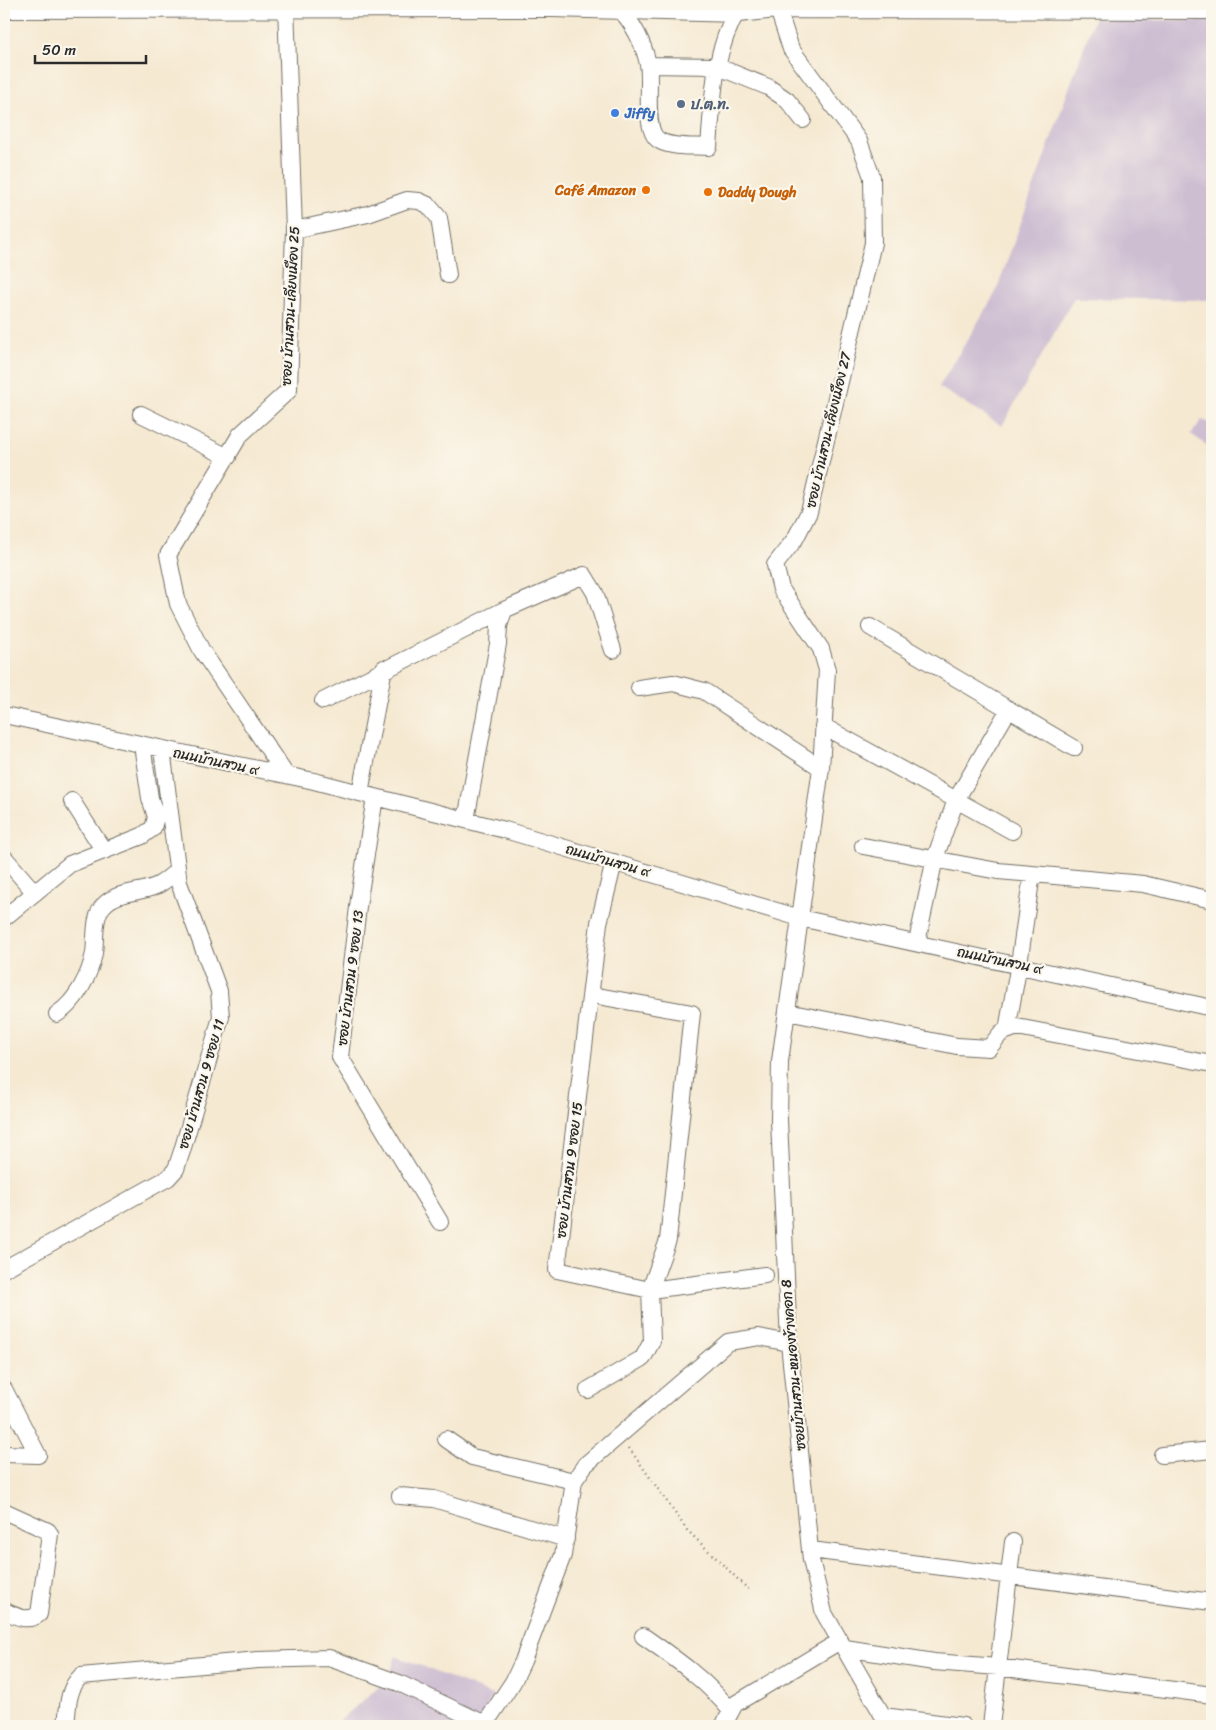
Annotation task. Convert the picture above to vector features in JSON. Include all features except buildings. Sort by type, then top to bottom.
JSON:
[{"type":"highway","points":[[4,6],[286,5],[618,7],[738,10],[777,6],[1212,7]]},
{"type":"street","name":"ซอย บ้านสวน-เลียงเมือง 25","points":[[286,5],[294,230],[289,390],[240,435],[168,555],[178,604],[202,651],[286,775]]},
{"type":"street","name":"ซอย บ้านสวน-เลียงเมือง 27","points":[[777,6],[791,48],[859,140],[872,177],[873,243],[809,512],[795,539],[775,565],[781,589],[821,649],[827,670],[821,768],[800,918]]},
{"type":"street","points":[[618,7],[639,36],[648,65],[650,124],[655,138],[670,144],[709,147],[716,66],[723,39],[738,10]]},
{"type":"street","points":[[648,65],[716,66],[768,87],[787,100],[803,120]]},
{"type":"street","points":[[294,230],[368,214],[407,200],[419,201],[428,205],[439,218],[448,275]]},
{"type":"street","points":[[140,414],[228,457]]},
{"type":"street","points":[[323,701],[384,668],[504,610],[584,575],[595,593],[613,650]]},
{"type":"street","points":[[466,820],[498,644],[499,626],[504,610]]},
{"type":"street","points":[[870,627],[1074,748]]},
{"type":"street","name":"ซอย บ้านสวน 9 ซอย 13","points":[[384,668],[368,795],[340,1057],[440,1222]]},
{"type":"street","points":[[639,688],[672,684],[704,691],[821,768]]},
{"type":"street","points":[[917,942],[935,858],[956,800],[1009,709]]},
{"type":"street","name":"ถนนบ้านสวน ๙","points":[[4,715],[286,775],[368,795],[466,820],[614,862],[800,918],[1019,964],[1212,1008]]},
{"type":"street","points":[[823,726],[1012,832]]},
{"type":"street","points":[[4,918],[70,864],[142,836],[153,828],[156,817],[150,798],[142,745]]},
{"type":"street","name":"ซอย บ้านสวน 9 ซอย 11","points":[[4,1269],[168,1178],[176,1169],[221,1017],[219,991],[176,872],[162,749]]},
{"type":"street","points":[[72,801],[104,851]]},
{"type":"street","points":[[863,846],[998,870],[1143,884],[1212,900]]},
{"type":"street","points":[[4,857],[35,893]]},
{"type":"street","name":"ซอย บ้านสวน 9 ซอย 15","points":[[614,862],[599,923],[592,995],[557,1270],[650,1290],[765,1275]]},
{"type":"street","points":[[57,1014],[72,1003],[91,964],[99,913],[103,905],[122,895],[157,886],[176,872]]},
{"type":"street","points":[[1007,1030],[1032,874]]},
{"type":"street","name":"ซอยบ้านสวน-หนองข้างคอก 8","points":[[800,918],[780,1061],[779,1120],[789,1343],[811,1550],[824,1613],[887,1721],[962,1726]]},
{"type":"street","points":[[588,1390],[642,1358],[652,1342],[650,1290],[668,1240],[692,1013],[592,995]]},
{"type":"street","points":[[787,1012],[972,1048],[989,1048],[1001,1033],[1017,1027],[1212,1064]]},
{"type":"street","points":[[66,1726],[68,1701],[74,1683],[81,1676],[258,1660],[313,1658],[329,1658],[366,1671],[485,1725],[513,1682],[523,1660],[563,1555],[574,1481],[585,1465],[728,1342],[759,1337],[789,1343]]},
{"type":"street","points":[[4,1389],[38,1455],[4,1454]]},
{"type":"street","points":[[446,1439],[472,1457],[574,1481]]},
{"type":"street","points":[[1162,1455],[1212,1450]]},
{"type":"street","points":[[400,1496],[434,1499],[566,1539]]},
{"type":"street","points":[[4,1511],[43,1528],[50,1534],[39,1614],[32,1619],[25,1619],[4,1611]]},
{"type":"street","points":[[992,1726],[1013,1542]]},
{"type":"street","points":[[811,1550],[1010,1574],[1212,1602]]},
{"type":"street","points":[[643,1636],[684,1664],[713,1689],[731,1711]]},
{"type":"street","points":[[723,1726],[734,1704],[843,1645],[934,1662],[998,1667],[1212,1695]]},
{"type":"path","points":[[620,1435],[687,1530],[750,1591]]},
{"type":"shaded area","points":[[1094,19],[1212,21],[1212,300],[1074,298],[1002,426],[939,387],[996,292]]},
{"type":"shaded area","points":[[1202,420],[1212,424],[1212,449],[1191,434]]},
{"type":"shaded area","points":[[396,1656],[493,1695],[478,1722],[471,1726],[333,1726],[388,1679]]},
{"type":"place","name":"ป.ต.ท.","points":[[681,104]]},
{"type":"place","name":"Jiffy","points":[[615,113]]},
{"type":"place","name":"Café Amazon","points":[[646,190]]},
{"type":"place","name":"Daddy Dough","points":[[708,192]]}]
